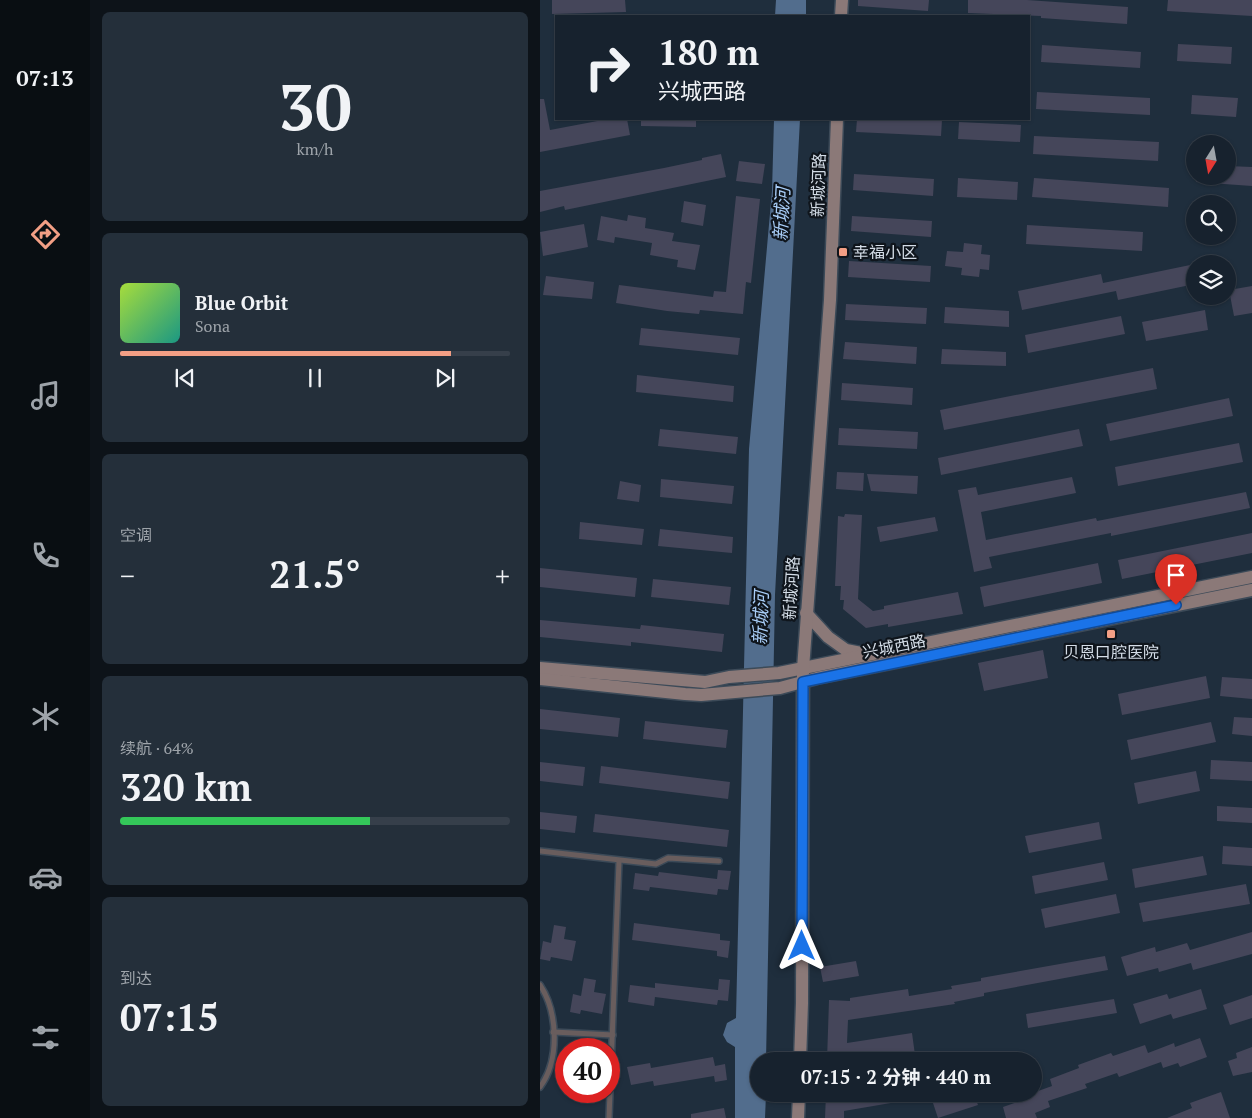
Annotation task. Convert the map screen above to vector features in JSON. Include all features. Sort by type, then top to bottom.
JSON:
[{"type":"street","points":[[841,15],[842,0]]},
{"type":"street","name":"新城河路","points":[[800,1052],[803,675],[830,300],[837,120]]},
{"type":"street","name":"兴城西路","points":[[540,679],[701,695],[780,688],[803,675],[870,655],[1252,578]]},
{"type":"street","name":"兴城西路","points":[[540,668],[705,682],[738,676],[779,673],[803,675],[1252,590]]},
{"type":"street","points":[[806,613],[828,637],[846,650],[870,655]]},
{"type":"street","points":[[798,1118],[799,1102]]},
{"type":"lane","points":[[540,851],[656,864],[668,858],[719,861]]},
{"type":"lane","points":[[609,1118],[619,861]]},
{"type":"lane","points":[[540,985],[552,1012],[553,1032],[550,1063],[540,1087]]},
{"type":"lane","points":[[553,1032],[613,1036]]},
{"type":"water","points":[[776,0],[806,0],[806,15],[775,15]]},
{"type":"water","name":"新城河","points":[[774,120],[800,120],[775,595],[766,1052],[750,1052],[750,1102],[766,1102],[765,1118],[735,1118],[735,1047],[727,1042],[723,1035],[727,1023],[736,1018],[749,449],[772,191]]},
{"type":"building","points":[[552,0],[625,0],[626,12],[552,14]]},
{"type":"building","points":[[858,0],[929,0],[928,11],[858,6]]},
{"type":"building","points":[[968,0],[1027,0],[1128,7],[1127,24],[1041,18],[1041,16],[1030,15],[968,13]]},
{"type":"building","points":[[1168,0],[1252,0],[1252,16],[1167,11]]},
{"type":"building","points":[[1178,44],[1232,47],[1231,64],[1177,61]]},
{"type":"building","points":[[1042,45],[1141,52],[1140,68],[1041,62]]},
{"type":"building","points":[[1037,92],[1150,98],[1150,115],[1036,109]]},
{"type":"building","points":[[1192,95],[1238,98],[1236,117],[1191,114]]},
{"type":"building","points":[[540,99],[544,99],[550,130],[603,120],[627,120],[630,135],[540,152]]},
{"type":"building","points":[[641,120],[696,120],[696,127],[641,126]]},
{"type":"building","points":[[857,120],[942,120],[941,136],[856,132]]},
{"type":"building","points":[[959,122],[1021,125],[1020,142],[958,139]]},
{"type":"building","points":[[1034,136],[1159,142],[1158,161],[1033,154]]},
{"type":"building","points":[[721,154],[726,177],[565,210],[564,206],[540,212],[540,191],[664,168]]},
{"type":"building","points":[[739,161],[765,164],[762,184],[736,181]]},
{"type":"building","points":[[1236,166],[1252,167],[1252,186],[1236,185]]},
{"type":"building","points":[[854,174],[934,179],[933,196],[853,190]]},
{"type":"building","points":[[958,178],[1018,182],[1017,200],[957,197]]},
{"type":"building","points":[[1034,178],[1169,188],[1168,207],[1032,197]]},
{"type":"building","points":[[736,196],[760,199],[751,283],[746,282],[743,314],[700,310],[699,314],[616,303],[619,285],[713,297],[714,291],[726,292]]},
{"type":"building","points":[[684,201],[706,205],[703,226],[681,222]]},
{"type":"building","points":[[628,215],[646,218],[645,228],[674,233],[672,241],[700,245],[695,270],[677,267],[678,260],[650,255],[652,243],[615,237],[614,243],[597,240],[601,216],[627,221]]},
{"type":"building","points":[[852,216],[932,221],[931,237],[851,231]]},
{"type":"building","points":[[584,224],[588,247],[543,256],[540,232]]},
{"type":"building","points":[[1027,225],[1143,232],[1142,251],[1026,244]]},
{"type":"building","points":[[964,243],[982,245],[981,254],[990,255],[989,270],[980,269],[979,277],[961,275],[962,268],[945,266],[947,251],[963,252]]},
{"type":"building","points":[[849,261],[931,266],[930,282],[848,277]]},
{"type":"building","points":[[1186,266],[1186,286],[1118,300],[1116,291],[1022,310],[1018,291],[1101,274],[1103,283]]},
{"type":"building","points":[[546,276],[594,282],[592,299],[543,295]]},
{"type":"building","points":[[1252,286],[1252,313],[1234,316],[1232,305],[1236,305],[1236,289]]},
{"type":"building","points":[[846,304],[927,308],[926,324],[845,320]]},
{"type":"building","points":[[945,307],[1009,311],[1009,327],[944,323]]},
{"type":"building","points":[[1205,310],[1208,330],[1146,341],[1142,322]]},
{"type":"building","points":[[1121,316],[1125,334],[1028,353],[1025,335]]},
{"type":"building","points":[[641,328],[740,338],[738,355],[639,345]]},
{"type":"building","points":[[845,342],[917,347],[916,364],[843,359]]},
{"type":"building","points":[[942,349],[1006,352],[1006,366],[941,364]]},
{"type":"building","points":[[1153,368],[1157,389],[944,430],[940,410]]},
{"type":"building","points":[[637,375],[734,386],[733,402],[636,392]]},
{"type":"building","points":[[842,383],[913,388],[912,405],[841,400]]},
{"type":"building","points":[[1229,398],[1233,416],[1110,441],[1106,424]]},
{"type":"building","points":[[839,428],[918,432],[917,449],[838,445]]},
{"type":"building","points":[[660,429],[738,437],[736,454],[658,446]]},
{"type":"building","points":[[1079,429],[1083,446],[941,475],[938,458]]},
{"type":"building","points":[[1239,443],[1243,462],[1118,486],[1115,467]]},
{"type":"building","points":[[837,472],[864,473],[863,491],[836,489]]},
{"type":"building","points":[[867,474],[918,476],[917,494],[871,491]]},
{"type":"building","points":[[1072,477],[1076,493],[981,512],[986,540],[1096,518],[1097,521],[1246,492],[1250,508],[1111,536],[1111,533],[989,557],[992,568],[974,572],[958,490],[976,487],[978,495]]},
{"type":"building","points":[[661,479],[734,486],[732,504],[660,497]]},
{"type":"building","points":[[620,481],[641,485],[639,502],[617,499]]},
{"type":"building","points":[[845,514],[862,515],[858,599],[873,611],[884,609],[884,606],[958,592],[963,614],[888,627],[888,624],[866,628],[843,609],[844,600],[840,600],[841,586],[835,586],[838,516],[844,517]]},
{"type":"building","points":[[935,517],[938,531],[880,542],[877,527]]},
{"type":"building","points":[[580,522],[644,529],[642,545],[579,539]]},
{"type":"building","points":[[660,529],[733,537],[732,553],[658,546]]},
{"type":"building","points":[[1252,533],[1252,553],[1122,579],[1118,560]]},
{"type":"building","points":[[1098,563],[1102,583],[984,607],[980,587]]},
{"type":"building","points":[[540,568],[637,578],[635,597],[540,587]]},
{"type":"building","points":[[653,579],[731,587],[729,605],[651,597]]},
{"type":"building","points":[[540,620],[640,629],[641,625],[724,634],[722,652],[631,642],[631,646],[540,637]]},
{"type":"building","points":[[1043,650],[1048,678],[984,691],[978,663]]},
{"type":"building","points":[[1206,676],[1210,698],[1122,715],[1118,694]]},
{"type":"building","points":[[1222,677],[1252,679],[1252,699],[1220,696]]},
{"type":"building","points":[[540,709],[620,718],[618,737],[540,729]]},
{"type":"building","points":[[1234,717],[1252,718],[1252,736],[1232,734]]},
{"type":"building","points":[[645,721],[728,730],[726,748],[643,739]]},
{"type":"building","points":[[1211,722],[1216,742],[1131,760],[1127,740]]},
{"type":"building","points":[[1211,760],[1252,762],[1252,781],[1210,779]]},
{"type":"building","points":[[540,762],[585,767],[583,786],[540,781]]},
{"type":"building","points":[[601,766],[730,782],[728,799],[599,783]]},
{"type":"building","points":[[1196,771],[1200,791],[1138,804],[1134,783]]},
{"type":"building","points":[[1217,806],[1252,808],[1252,823],[1217,821]]},
{"type":"building","points":[[540,812],[577,816],[575,833],[540,829]]},
{"type":"building","points":[[595,814],[729,830],[727,847],[593,832]]},
{"type":"building","points":[[1099,822],[1102,839],[1029,853],[1025,836]]},
{"type":"building","points":[[1223,846],[1252,848],[1252,866],[1222,864]]},
{"type":"building","points":[[1203,856],[1207,875],[1135,888],[1132,869]]},
{"type":"building","points":[[1104,862],[1108,880],[1035,894],[1032,876]]},
{"type":"building","points":[[718,870],[731,871],[728,890],[718,889],[717,895],[650,887],[649,891],[633,889],[635,873],[658,876],[659,872],[717,879]]},
{"type":"building","points":[[1246,884],[1250,904],[1143,922],[1139,903]]},
{"type":"building","points":[[1116,894],[1120,913],[1045,928],[1041,909]]},
{"type":"building","points":[[634,923],[720,934],[720,940],[730,941],[728,958],[717,956],[717,951],[632,940]]},
{"type":"building","points":[[554,925],[566,927],[564,939],[576,941],[572,961],[551,957],[550,961],[540,959],[543,941],[551,943]]},
{"type":"building","points":[[1252,932],[1252,954],[1193,970],[1191,963],[1159,972],[1158,968],[1127,976],[1121,957],[1155,947],[1156,952],[1187,943],[1190,950]]},
{"type":"building","points":[[1105,956],[1108,970],[984,993],[984,996],[954,1002],[955,1004],[848,1020],[847,1043],[912,1033],[915,1052],[827,1052],[829,1000],[850,1001],[850,998],[908,989],[909,996],[952,989],[951,986],[981,981],[981,978]]},
{"type":"building","points":[[856,961],[859,976],[823,982],[820,967]]},
{"type":"building","points":[[584,978],[596,980],[594,992],[606,994],[602,1014],[581,1010],[580,1014],[570,1012],[573,994],[581,996]]},
{"type":"building","points":[[719,979],[730,980],[728,1001],[718,1000],[717,1005],[655,997],[654,1006],[628,1002],[630,985],[655,988],[655,983],[718,990]]},
{"type":"building","points":[[1201,989],[1207,1009],[1173,1019],[1171,1014],[1140,1024],[1133,1004],[1167,994],[1169,999]]},
{"type":"building","points":[[1252,995],[1252,1018],[1230,1025],[1223,1005]]},
{"type":"building","points":[[1114,999],[1117,1013],[1028,1028],[1026,1014]]},
{"type":"building","points":[[1200,1038],[1207,1057],[1180,1067],[1178,1063],[1163,1068],[1161,1062],[1119,1077],[1117,1073],[1085,1084],[1087,1088],[1048,1101],[1050,1107],[1035,1113],[1037,1118],[1006,1118],[1003,1107],[1017,1102],[1042,1102],[1042,1090],[1052,1086],[1050,1079],[1079,1068],[1078,1065],[1111,1053],[1113,1056],[1145,1045],[1148,1053],[1174,1043],[1175,1047]]},
{"type":"building","points":[[1252,1047],[1252,1072],[1233,1076],[1228,1061],[1237,1058],[1236,1053]]},
{"type":"building","points":[[713,1057],[715,1066],[725,1064],[727,1080],[715,1082],[714,1076],[654,1086],[653,1081],[631,1085],[627,1067],[650,1063],[651,1068]]},
{"type":"building","points":[[1221,1092],[1230,1118],[1167,1118],[1192,1108],[1190,1103]]},
{"type":"building","points":[[826,1102],[897,1102],[844,1111],[844,1118],[825,1118]]},
{"type":"building","points":[[933,1102],[977,1102],[978,1105],[938,1118]]},
{"type":"building","points":[[724,1108],[726,1118],[691,1118],[691,1114]]},
{"type":"place","name":"幸福小区","points":[[843,252]]},
{"type":"place","name":"贝恩口腔医院","points":[[1111,634]]},
{"type":"route","points":[[802,946],[803,682],[1176,605]]}]
